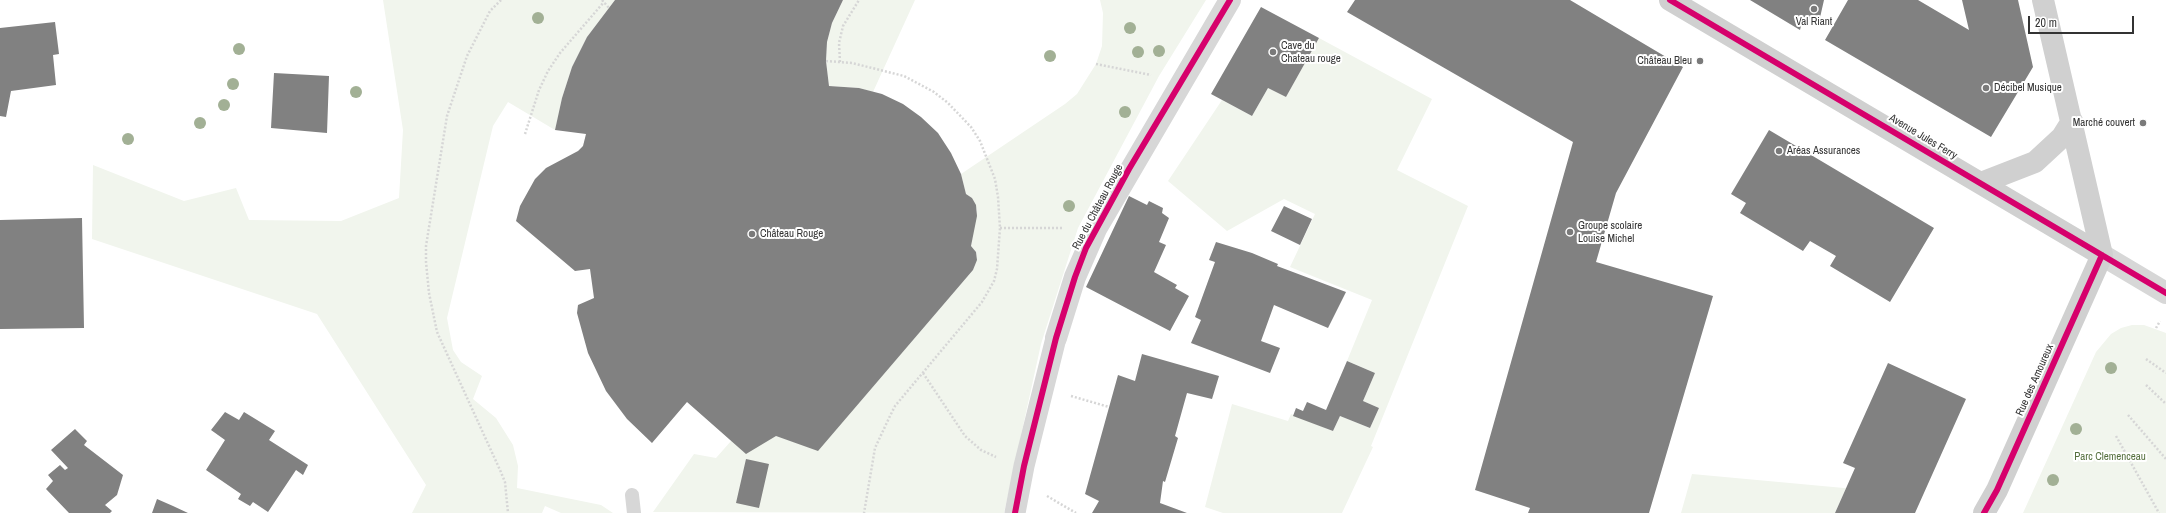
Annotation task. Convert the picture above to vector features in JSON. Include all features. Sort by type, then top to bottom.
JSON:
[{"type":"main road","name":"Avenue Jules Ferry","points":[[1670,0],[2102,255]]},
{"type":"main road","points":[[2044,0],[2102,255]]},
{"type":"main road","points":[[1981,183],[2036,162],[2062,137],[2072,122]]},
{"type":"main road","name":"Rue des Amoureux","points":[[1984,513],[1996,490],[2102,255]]},
{"type":"street","name":"Rue du Château Rouge","points":[[1015,513],[1024,466],[1056,338],[1075,277],[1096,229],[1181,81],[1230,0]]},
{"type":"street","name":"Avenue Jules Ferry","points":[[2102,255],[2166,293]]},
{"type":"lane","points":[[632,495],[634,513]]},
{"type":"path","points":[[501,0],[490,11],[467,56],[446,116],[426,246],[426,262],[429,293],[437,332],[505,482],[508,513]]},
{"type":"path","points":[[840,62],[839,42],[843,26],[859,0]]},
{"type":"path","points":[[526,134],[539,90],[551,66],[603,1],[609,8]]},
{"type":"path","points":[[826,60],[883,70],[914,81],[934,92],[959,114],[980,141],[987,157],[998,197],[1000,228],[997,269],[988,292],[895,406],[875,448],[864,513]]},
{"type":"path","points":[[1096,64],[1181,81]]},
{"type":"path","points":[[1000,228],[1096,229]]},
{"type":"path","points":[[2146,359],[2166,373]]},
{"type":"path","points":[[923,373],[962,432],[972,443],[989,455],[1024,466]]},
{"type":"path","points":[[2146,385],[2166,404]]},
{"type":"path","points":[[1044,388],[1109,408]]},
{"type":"path","points":[[2128,415],[2166,459]]},
{"type":"path","points":[[2116,436],[2159,513]]},
{"type":"green space","points":[[383,0],[615,0],[587,37],[572,67],[562,98],[555,130],[508,102],[493,126],[447,318],[453,350],[461,362],[482,376],[473,399],[496,418],[513,445],[518,466],[517,488],[601,505],[613,513],[561,513],[545,506],[542,513],[412,513],[426,485],[317,314],[92,239],[93,165],[184,201],[236,188],[249,220],[341,221],[399,198],[403,130]]},
{"type":"green space","points":[[843,0],[915,0],[873,92],[859,88],[829,86],[826,61],[827,42],[832,23]]},
{"type":"green space","points":[[1100,0],[1206,0],[1159,76],[1078,228],[1041,344],[1004,513],[653,512],[694,454],[716,458],[731,441],[776,436],[818,450],[973,270],[977,259],[976,252],[971,246],[977,210],[972,198],[966,194],[961,174],[1065,104],[1077,94],[1096,64],[1102,46],[1103,13]]},
{"type":"green space","points":[[1319,38],[1432,99],[1397,170],[1468,206],[1371,446],[1373,447],[1342,513],[1223,513],[1205,507],[1232,404],[1288,421],[1291,414],[1333,431],[1340,416],[1370,428],[1379,408],[1363,401],[1375,373],[1347,361],[1372,300],[1290,267],[1315,214],[1284,199],[1227,231],[1168,181],[1222,100],[1252,116],[1268,88],[1286,97]]},
{"type":"green space","name":"Parc Clemenceau","points":[[2132,325],[2144,325],[2166,333],[2166,513],[2023,513],[2096,352],[2111,334],[2121,328]]},
{"type":"green space","points":[[1692,474],[1846,488],[1835,513],[1681,513]]},
{"type":"building","name":"Château Rouge","points":[[615,0],[843,0],[832,23],[827,42],[826,61],[829,86],[859,88],[882,94],[903,104],[921,117],[938,133],[951,153],[961,174],[966,194],[972,198],[976,205],[977,216],[971,246],[976,252],[977,260],[973,270],[818,451],[776,436],[746,454],[687,402],[652,443],[627,419],[606,391],[588,353],[577,313],[578,305],[594,298],[590,269],[575,271],[516,221],[520,206],[535,179],[546,168],[578,151],[583,146],[586,134],[555,130],[562,98],[572,67],[587,37]]},
{"type":"building","points":[[1355,0],[1570,0],[1683,67],[1616,193],[1596,262],[1713,296],[1649,513],[1528,513],[1530,508],[1475,490],[1573,142],[1347,12]]},
{"type":"building","points":[[1750,0],[1824,0],[1819,22],[1803,18],[1800,30]]},
{"type":"building","points":[[1848,0],[1918,0],[1969,30],[1962,0],[2018,0],[2033,67],[1991,137],[1825,40]]},
{"type":"building","name":"Cave du Chateau rouge","points":[[1261,7],[1319,38],[1286,97],[1268,88],[1252,116],[1211,94]]},
{"type":"building","points":[[55,22],[59,54],[53,55],[56,85],[11,91],[6,117],[0,116],[0,28]]},
{"type":"building","points":[[274,73],[329,76],[327,133],[271,128]]},
{"type":"building","points":[[1769,130],[1934,228],[1890,302],[1830,266],[1836,256],[1810,241],[1803,251],[1740,213],[1746,203],[1731,194]]},
{"type":"building","points":[[1129,196],[1147,205],[1149,201],[1163,208],[1162,213],[1169,218],[1159,242],[1166,245],[1154,272],[1177,285],[1175,288],[1189,296],[1170,331],[1086,287]]},
{"type":"building","points":[[1284,206],[1312,219],[1300,245],[1271,231]]},
{"type":"building","points":[[82,218],[84,328],[0,329],[0,220]]},
{"type":"building","points":[[1216,242],[1252,253],[1278,264],[1277,266],[1346,292],[1328,328],[1274,305],[1261,341],[1280,348],[1270,373],[1191,343],[1201,320],[1195,317],[1215,262],[1209,260]]},
{"type":"building","points":[[1142,354],[1219,376],[1212,399],[1187,393],[1175,436],[1178,438],[1165,482],[1163,481],[1160,503],[1187,513],[1092,513],[1099,501],[1085,494],[1118,375],[1135,381]]},
{"type":"building","points":[[1347,361],[1375,373],[1363,401],[1379,408],[1370,428],[1340,416],[1333,431],[1293,416],[1296,408],[1303,411],[1307,402],[1326,410]]},
{"type":"building","points":[[1888,363],[1966,399],[1915,513],[1835,513],[1855,468],[1843,463]]},
{"type":"building","points":[[225,412],[239,420],[244,412],[275,431],[269,440],[308,465],[303,475],[296,470],[268,512],[253,502],[250,506],[238,499],[241,494],[206,470],[225,440],[211,430]]},
{"type":"building","points":[[75,429],[87,441],[84,445],[123,475],[117,495],[105,505],[112,511],[110,513],[69,513],[46,489],[53,481],[48,475],[60,465],[65,470],[68,468],[51,450]]},
{"type":"building","points":[[746,459],[769,464],[759,508],[736,503]]},
{"type":"building","points":[[157,499],[173,506],[188,513],[152,513]]},
{"type":"cycle path","points":[[1015,513],[1024,466],[1056,338],[1075,277],[1086,248],[1129,169],[1230,0]]},
{"type":"cycle path","points":[[1670,0],[2166,293]]},
{"type":"cycle path","points":[[1984,513],[1997,490],[2102,255]]},
{"type":"place","name":"Val Riant","points":[[1814,9]]},
{"type":"place","name":"Cave du Chateau rouge","points":[[1273,52]]},
{"type":"place","name":"Château Bleu","points":[[1700,61]]},
{"type":"place","name":"Décibel Musique","points":[[1986,88]]},
{"type":"place","name":"Marché couvert","points":[[2143,123]]},
{"type":"place","name":"Aréas Assurances","points":[[1779,151]]},
{"type":"place","name":"Groupe scolaire Louise Michel","points":[[1570,232]]},
{"type":"place","name":"Château Rouge","points":[[752,234]]}]
